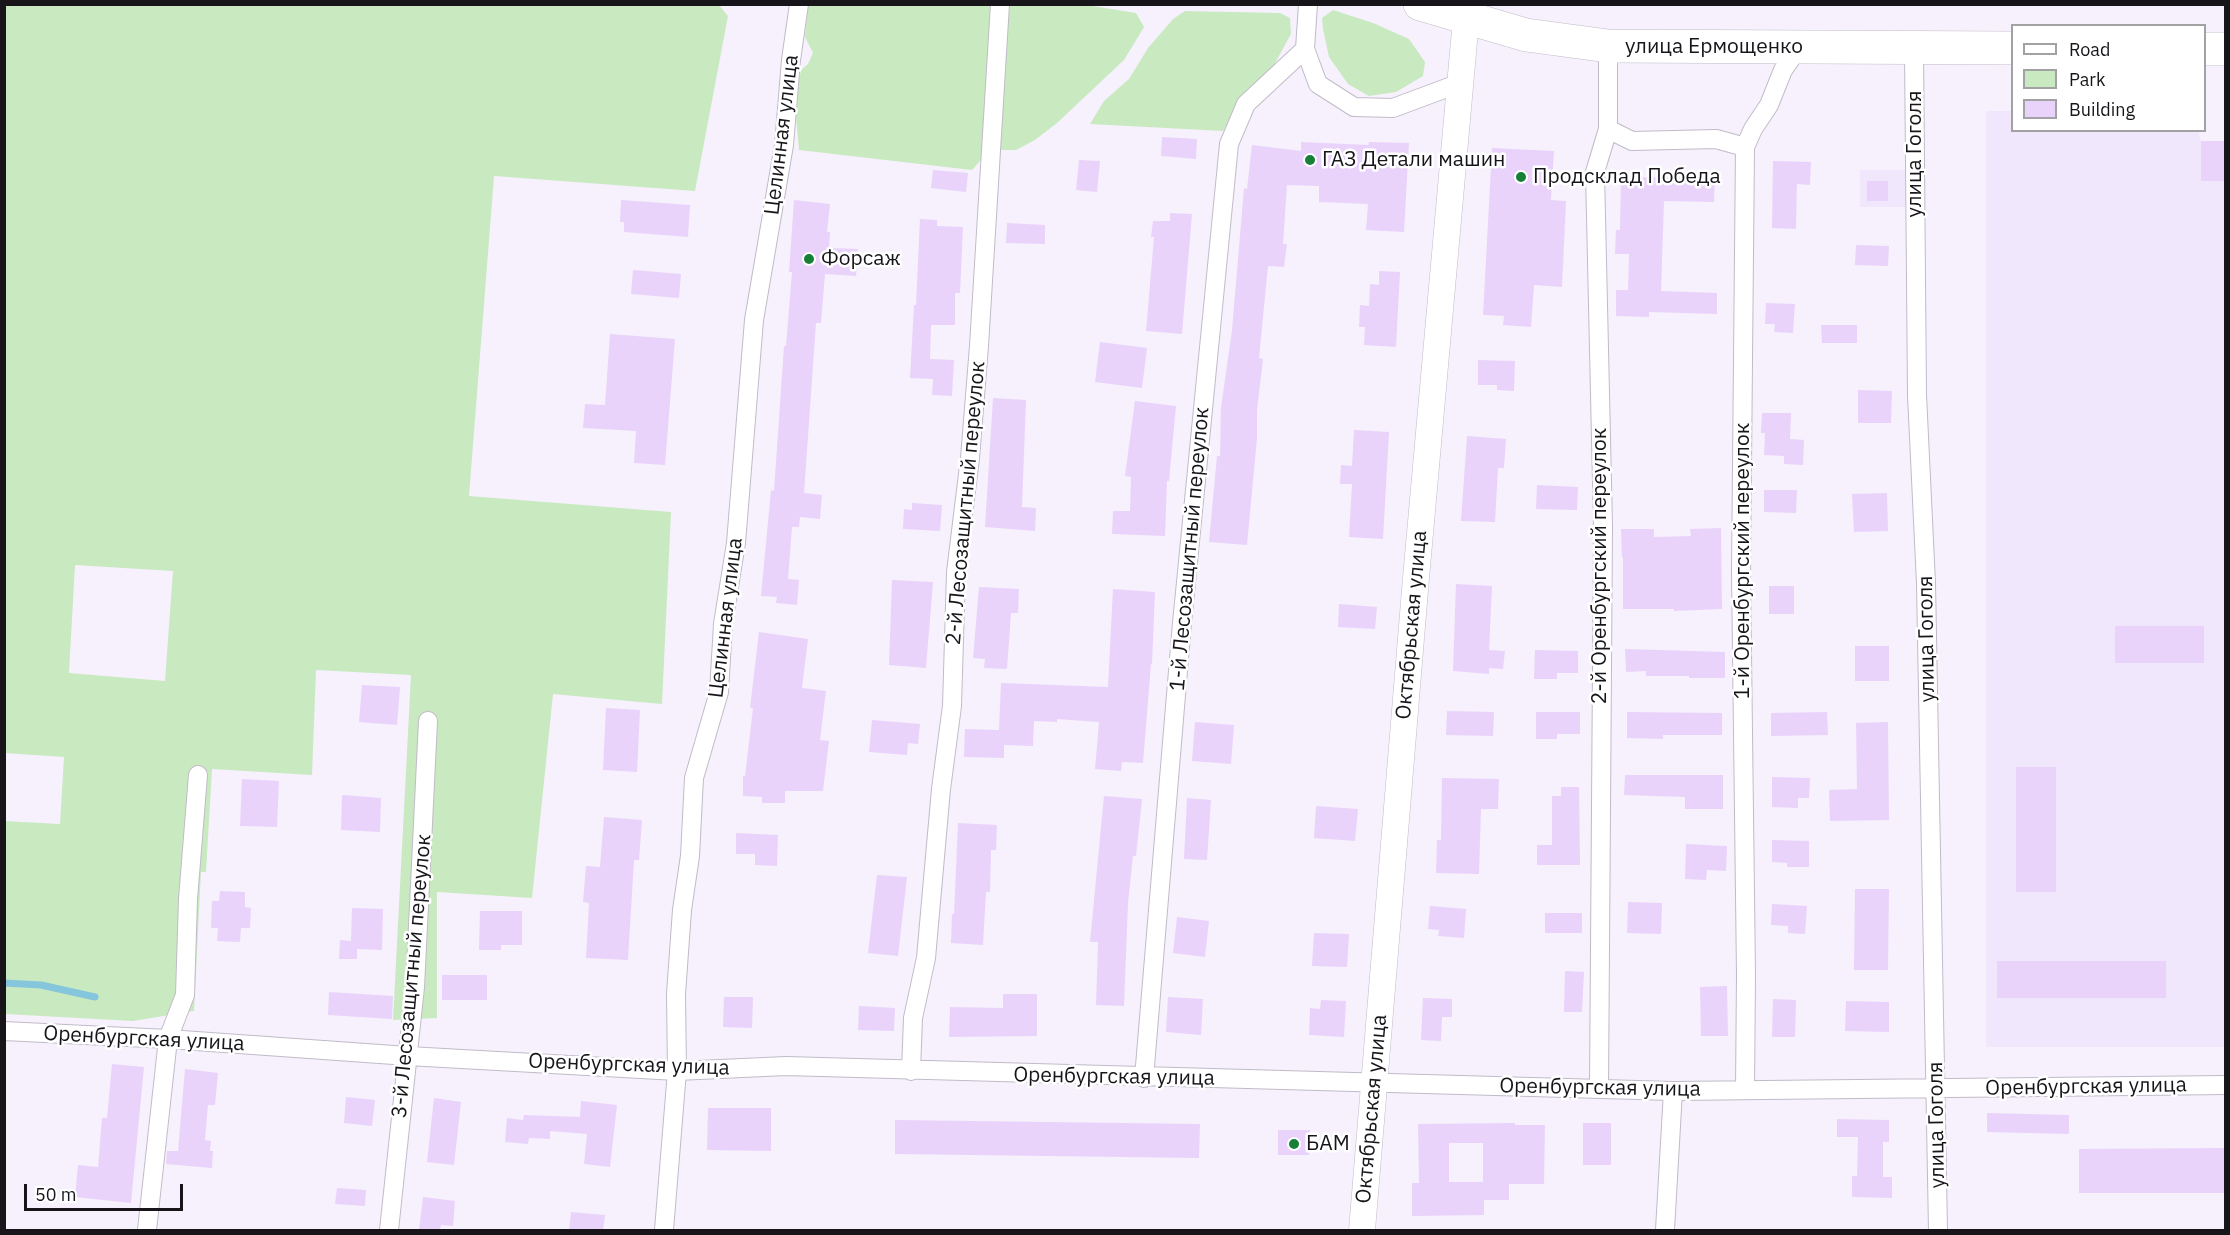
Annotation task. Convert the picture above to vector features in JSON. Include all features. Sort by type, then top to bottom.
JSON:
[{"type":"highway","name":"улица Ермощенко","points":[[1420,4],[1526,35],[1608,46],[2011,48]]},
{"type":"highway","points":[[2206,49],[2226,50]]},
{"type":"street","name":"Целинная улица","points":[[664,1230],[677,1071],[676,994],[682,910],[690,856],[694,778],[719,692],[723,624],[736,543],[754,320],[784,145],[791,60],[799,4]]},
{"type":"street","name":"2-й Лесозащитный переулок","points":[[911,1071],[913,1018],[926,958],[941,789],[952,706],[956,572],[970,458],[979,346],[1000,4]]},
{"type":"street","points":[[1308,4],[1305,49],[1318,84],[1354,108],[1393,108],[1460,83]]},
{"type":"street","name":"Октябрьская улица","points":[[1362,1230],[1415,590],[1466,19]]},
{"type":"street","name":"2-й Оренбургский переулок","points":[[1599,1088],[1603,527],[1595,172],[1608,129],[1608,46]]},
{"type":"street","name":"1-й Оренбургский переулок","points":[[1745,1090],[1746,951],[1741,572],[1745,147],[1753,129],[1769,105],[1783,70],[1798,47]]},
{"type":"street","name":"1-й Лесозащитный переулок","points":[[1144,1078],[1182,622],[1229,144],[1246,104],[1305,49]]},
{"type":"street","name":"улица Гоголя","points":[[1914,49],[1917,395],[1926,583],[1938,1230]]},
{"type":"street","points":[[1608,129],[1632,141],[1716,140],[1745,147]]},
{"type":"street","name":"3-й Лесозащитный переулок","points":[[389,1230],[416,976],[428,721]]},
{"type":"street","points":[[147,1230],[168,1039],[185,994],[188,899],[198,775]]},
{"type":"street","name":"Оренбургская улица","points":[[4,1031],[677,1071],[786,1066],[1144,1078],[1673,1091],[2226,1085]]},
{"type":"street","points":[[1665,1230],[1673,1091]]},
{"type":"shaded area","points":[[1986,111],[2011,111],[2011,132],[2198,132],[2201,141],[2201,181],[2225,181],[2225,1047],[1986,1047]]},
{"type":"shaded area","points":[[1860,170],[1906,170],[1906,207],[1860,207]]},
{"type":"green space","points":[[5,5],[719,5],[728,16],[695,191],[494,176],[469,496],[671,512],[662,704],[553,694],[532,898],[437,892],[437,1018],[393,1020],[411,675],[316,670],[312,775],[212,769],[206,872],[201,872],[194,1011],[133,1021],[5,1014],[4,821],[60,824],[64,757],[5,753]],"holes":[[[75,565],[173,571],[165,681],[69,673]]]},
{"type":"green space","points":[[808,5],[1086,5],[1136,13],[1144,27],[1124,60],[1057,123],[1035,140],[1016,150],[987,153],[972,170],[799,150],[796,116],[797,91],[801,70],[808,64],[813,53],[805,37]]},
{"type":"green space","points":[[1333,10],[1373,23],[1409,39],[1425,62],[1423,76],[1396,92],[1369,96],[1348,84],[1329,57],[1323,29],[1322,18]]},
{"type":"green space","points":[[1185,11],[1280,13],[1290,18],[1291,34],[1274,65],[1240,100],[1223,131],[1090,124],[1104,101],[1129,79],[1148,48],[1173,19]]},
{"type":"building","points":[[1162,137],[1197,139],[1196,159],[1161,156]]},
{"type":"building","points":[[2201,141],[2226,141],[2226,181],[2201,181]]},
{"type":"building","points":[[1301,142],[1368,145],[1369,142],[1409,143],[1404,232],[1366,230],[1368,204],[1319,202],[1319,186],[1287,185],[1283,244],[1287,244],[1284,267],[1268,266],[1259,358],[1263,359],[1247,545],[1209,542],[1217,456],[1220,456],[1221,408],[1232,330],[1244,188],[1247,189],[1252,145],[1301,151]]},
{"type":"building","points":[[1492,148],[1554,151],[1551,200],[1566,201],[1562,287],[1534,285],[1531,327],[1503,325],[1504,316],[1483,315]]},
{"type":"building","points":[[1079,160],[1100,161],[1097,192],[1076,190]]},
{"type":"building","points":[[1773,161],[1811,162],[1810,185],[1797,184],[1796,229],[1772,228]]},
{"type":"building","points":[[933,170],[968,173],[966,192],[931,188]]},
{"type":"building","points":[[1682,175],[1715,176],[1714,202],[1664,201],[1661,291],[1717,293],[1717,314],[1649,312],[1649,317],[1616,316],[1616,290],[1628,290],[1629,254],[1615,254],[1616,230],[1620,230],[1621,177],[1682,178]]},
{"type":"building","points":[[1867,181],[1888,181],[1888,201],[1867,201]]},
{"type":"building","points":[[621,200],[690,205],[688,237],[624,232],[624,222],[620,222]]},
{"type":"building","points":[[794,200],[830,204],[827,232],[830,232],[829,248],[858,249],[856,276],[825,274],[821,323],[816,323],[804,493],[822,495],[820,519],[800,517],[799,527],[792,527],[788,579],[799,580],[797,605],[776,603],[777,597],[761,596],[771,490],[774,491],[784,346],[786,346],[792,272],[789,272]]},
{"type":"building","points":[[1170,213],[1192,214],[1182,334],[1146,331],[1154,237],[1151,237],[1153,221],[1170,221]]},
{"type":"building","points":[[920,219],[937,220],[937,226],[963,227],[960,293],[955,293],[955,325],[931,325],[930,359],[954,360],[952,396],[932,395],[933,379],[910,378]]},
{"type":"building","points":[[1007,223],[1045,225],[1045,244],[1006,243]]},
{"type":"building","points":[[1856,245],[1889,246],[1888,266],[1855,265]]},
{"type":"building","points":[[633,270],[681,274],[679,298],[631,294]]},
{"type":"building","points":[[1379,271],[1400,272],[1396,347],[1364,345],[1365,327],[1359,327],[1360,305],[1369,306],[1370,284],[1379,285]]},
{"type":"building","points":[[1766,303],[1795,304],[1793,333],[1774,332],[1775,324],[1765,324]]},
{"type":"building","points":[[1821,325],[1857,325],[1857,343],[1822,343]]},
{"type":"building","points":[[610,334],[675,339],[665,465],[634,463],[636,431],[583,428],[585,404],[605,405]]},
{"type":"building","points":[[1100,342],[1147,348],[1142,388],[1095,382]]},
{"type":"building","points":[[1478,360],[1515,361],[1514,391],[1497,390],[1497,385],[1478,385]]},
{"type":"building","points":[[1858,390],[1892,391],[1891,423],[1858,423]]},
{"type":"building","points":[[993,398],[1026,400],[1022,507],[1036,508],[1035,531],[985,527]]},
{"type":"building","points":[[1135,401],[1176,406],[1169,481],[1167,481],[1165,536],[1112,534],[1113,511],[1130,511],[1131,477],[1125,476]]},
{"type":"building","points":[[1762,413],[1791,413],[1790,439],[1804,440],[1803,465],[1784,464],[1784,456],[1764,455],[1765,433],[1761,433]]},
{"type":"building","points":[[1354,430],[1389,432],[1383,539],[1349,537],[1352,484],[1340,484],[1341,465],[1352,466]]},
{"type":"building","points":[[1467,436],[1506,439],[1504,468],[1498,468],[1495,522],[1461,521]]},
{"type":"building","points":[[1537,485],[1578,487],[1577,510],[1536,509]]},
{"type":"building","points":[[1764,490],[1797,490],[1796,513],[1764,512]]},
{"type":"building","points":[[1887,493],[1888,531],[1854,532],[1852,494]]},
{"type":"building","points":[[912,503],[942,505],[940,531],[903,529],[904,509],[912,510]]},
{"type":"building","points":[[1721,528],[1722,609],[1674,611],[1674,609],[1623,609],[1621,529],[1654,529],[1654,537],[1691,536],[1690,529]]},
{"type":"building","points":[[892,580],[933,582],[926,668],[889,665]]},
{"type":"building","points":[[1456,584],[1492,586],[1489,650],[1505,651],[1503,669],[1489,668],[1489,674],[1453,671]]},
{"type":"building","points":[[1769,586],[1794,586],[1794,614],[1769,614]]},
{"type":"building","points":[[979,587],[1019,589],[1018,613],[1011,613],[1007,669],[984,668],[985,659],[973,658]]},
{"type":"building","points":[[1113,589],[1155,592],[1152,664],[1143,763],[1122,762],[1121,771],[1095,769],[1099,722],[1057,719],[1057,722],[1034,721],[1033,746],[1004,745],[1004,758],[964,757],[965,729],[999,730],[1001,683],[1108,687]]},
{"type":"building","points":[[1339,604],[1377,607],[1375,629],[1338,627]]},
{"type":"building","points":[[2115,626],[2204,626],[2204,663],[2115,663]]},
{"type":"building","points":[[759,632],[808,639],[802,688],[826,691],[820,740],[829,741],[823,791],[785,791],[785,803],[762,803],[762,797],[743,796],[743,776],[745,776],[753,708],[750,708]]},
{"type":"building","points":[[1855,646],[1889,646],[1889,681],[1855,681]]},
{"type":"building","points":[[1625,649],[1725,652],[1725,678],[1646,676],[1646,671],[1626,672]]},
{"type":"building","points":[[1535,650],[1578,651],[1578,673],[1557,673],[1557,679],[1534,679]]},
{"type":"building","points":[[362,685],[400,687],[397,725],[359,722]]},
{"type":"building","points":[[606,708],[640,710],[637,772],[603,770]]},
{"type":"building","points":[[1447,711],[1494,712],[1493,736],[1446,735]]},
{"type":"building","points":[[1536,712],[1580,712],[1580,734],[1557,734],[1557,739],[1536,739]]},
{"type":"building","points":[[1627,712],[1722,713],[1722,735],[1663,735],[1663,739],[1627,738]]},
{"type":"building","points":[[1827,712],[1828,735],[1771,736],[1771,713]]},
{"type":"building","points":[[872,720],[920,724],[918,744],[908,743],[907,755],[869,752]]},
{"type":"building","points":[[1195,722],[1234,725],[1231,764],[1192,761]]},
{"type":"building","points":[[1888,722],[1889,820],[1830,821],[1829,790],[1857,789],[1856,723]]},
{"type":"building","points":[[2016,767],[2056,767],[2056,892],[2016,892]]},
{"type":"building","points":[[1625,775],[1723,775],[1723,809],[1685,809],[1685,797],[1624,795]]},
{"type":"building","points":[[1772,777],[1810,778],[1809,798],[1798,798],[1798,808],[1772,807]]},
{"type":"building","points":[[1442,778],[1499,779],[1498,809],[1481,809],[1479,874],[1436,873],[1437,840],[1441,840]]},
{"type":"building","points":[[242,779],[279,781],[277,827],[240,826]]},
{"type":"building","points":[[1561,787],[1579,787],[1580,865],[1537,865],[1537,845],[1552,845],[1552,796],[1561,796]]},
{"type":"building","points":[[342,795],[381,798],[380,832],[341,830]]},
{"type":"building","points":[[1104,796],[1142,799],[1128,903],[1124,1006],[1096,1005],[1098,942],[1090,942]]},
{"type":"building","points":[[1187,798],[1211,800],[1207,860],[1184,859]]},
{"type":"building","points":[[1316,806],[1358,809],[1355,841],[1314,838]]},
{"type":"building","points":[[604,817],[642,820],[639,860],[634,860],[628,960],[586,958],[589,903],[583,902],[586,866],[600,867]]},
{"type":"building","points":[[958,823],[997,825],[996,850],[991,850],[990,892],[986,892],[983,945],[951,943]]},
{"type":"building","points":[[736,833],[778,835],[777,866],[755,865],[755,854],[736,854]]},
{"type":"building","points":[[1772,840],[1809,841],[1809,867],[1787,867],[1787,863],[1772,862]]},
{"type":"building","points":[[1686,844],[1727,846],[1726,871],[1707,870],[1706,880],[1685,879]]},
{"type":"building","points":[[877,875],[907,877],[898,956],[868,953]]},
{"type":"building","points":[[1855,889],[1889,889],[1888,970],[1854,970]]},
{"type":"building","points":[[220,891],[245,892],[245,907],[251,908],[250,928],[241,928],[240,942],[217,941],[218,928],[211,928],[212,901],[219,901]]},
{"type":"building","points":[[1628,902],[1662,903],[1661,934],[1627,933]]},
{"type":"building","points":[[1772,904],[1807,906],[1805,934],[1788,933],[1788,926],[1771,925]]},
{"type":"building","points":[[1430,906],[1466,909],[1464,938],[1438,936],[1439,930],[1428,929]]},
{"type":"building","points":[[352,908],[383,909],[382,950],[357,949],[357,959],[339,959],[340,940],[351,941]]},
{"type":"building","points":[[480,911],[522,911],[522,945],[501,945],[501,950],[479,950]]},
{"type":"building","points":[[1545,913],[1582,913],[1582,933],[1545,933]]},
{"type":"building","points":[[1177,917],[1209,921],[1205,957],[1173,953]]},
{"type":"building","points":[[1314,933],[1349,934],[1347,967],[1312,966]]},
{"type":"building","points":[[1997,961],[2166,961],[2166,998],[1997,998]]},
{"type":"building","points":[[1565,971],[1584,972],[1582,1012],[1564,1012]]},
{"type":"building","points":[[442,975],[487,975],[487,1000],[442,1000]]},
{"type":"building","points":[[1727,986],[1728,1036],[1701,1036],[1700,987]]},
{"type":"building","points":[[329,992],[393,996],[392,1019],[328,1015]]},
{"type":"building","points":[[1003,994],[1037,994],[1037,1036],[949,1037],[950,1007],[1003,1008]]},
{"type":"building","points":[[724,997],[753,997],[752,1028],[723,1027]]},
{"type":"building","points":[[1168,997],[1203,999],[1201,1035],[1166,1032]]},
{"type":"building","points":[[1423,998],[1452,999],[1452,1017],[1442,1017],[1441,1041],[1421,1040]]},
{"type":"building","points":[[1773,999],[1796,1000],[1795,1037],[1772,1037]]},
{"type":"building","points":[[1321,1000],[1346,1001],[1344,1037],[1309,1035],[1310,1008],[1320,1009]]},
{"type":"building","points":[[1846,1001],[1889,1002],[1889,1032],[1845,1031]]},
{"type":"building","points":[[859,1006],[895,1008],[894,1031],[858,1030]]},
{"type":"building","points":[[112,1064],[144,1067],[131,1203],[75,1197],[78,1165],[98,1167],[102,1118],[107,1118]]},
{"type":"building","points":[[185,1069],[218,1073],[215,1105],[208,1105],[205,1140],[211,1141],[212,1168],[166,1164],[167,1151],[178,1151]]},
{"type":"building","points":[[346,1097],[375,1100],[372,1126],[344,1123]]},
{"type":"building","points":[[434,1098],[461,1102],[454,1165],[427,1162]]},
{"type":"building","points":[[581,1101],[617,1105],[610,1167],[584,1164],[587,1134],[550,1131],[550,1139],[529,1138],[528,1144],[505,1142],[507,1118],[523,1120],[524,1115],[580,1117]]},
{"type":"building","points":[[708,1108],[771,1108],[771,1151],[707,1150]]},
{"type":"building","points":[[1987,1113],[2069,1115],[2069,1134],[1987,1132]]},
{"type":"building","points":[[1837,1119],[1889,1120],[1889,1142],[1883,1142],[1883,1177],[1892,1177],[1892,1198],[1852,1197],[1852,1176],[1857,1176],[1858,1137],[1837,1137]]},
{"type":"building","points":[[895,1120],[1200,1124],[1199,1158],[895,1154]]},
{"type":"building","points":[[1583,1123],[1611,1123],[1611,1165],[1583,1165]]},
{"type":"building","points":[[1418,1124],[1545,1125],[1544,1184],[1509,1184],[1509,1200],[1484,1200],[1484,1215],[1412,1216],[1412,1183],[1419,1183]],"holes":[[[1449,1143],[1483,1143],[1483,1182],[1449,1182]]]},
{"type":"building","points":[[1278,1130],[1310,1130],[1309,1155],[1278,1155]]},
{"type":"building","points":[[2226,1148],[2226,1193],[2079,1193],[2079,1149]]},
{"type":"building","points":[[337,1188],[366,1190],[365,1206],[335,1204]]},
{"type":"building","points":[[423,1197],[455,1201],[453,1226],[441,1225],[440,1230],[419,1230]]},
{"type":"building","points":[[571,1212],[605,1215],[603,1230],[569,1230]]},
{"type":"waterway","points":[[4,983],[41,985],[95,997]]},
{"type":"place","name":"ГАЗ Детали машин","points":[[1310,160]]},
{"type":"place","name":"Продсклад Победа","points":[[1521,177]]},
{"type":"place","name":"Форсаж","points":[[809,259]]},
{"type":"place","name":"БАМ","points":[[1294,1144]]}]
